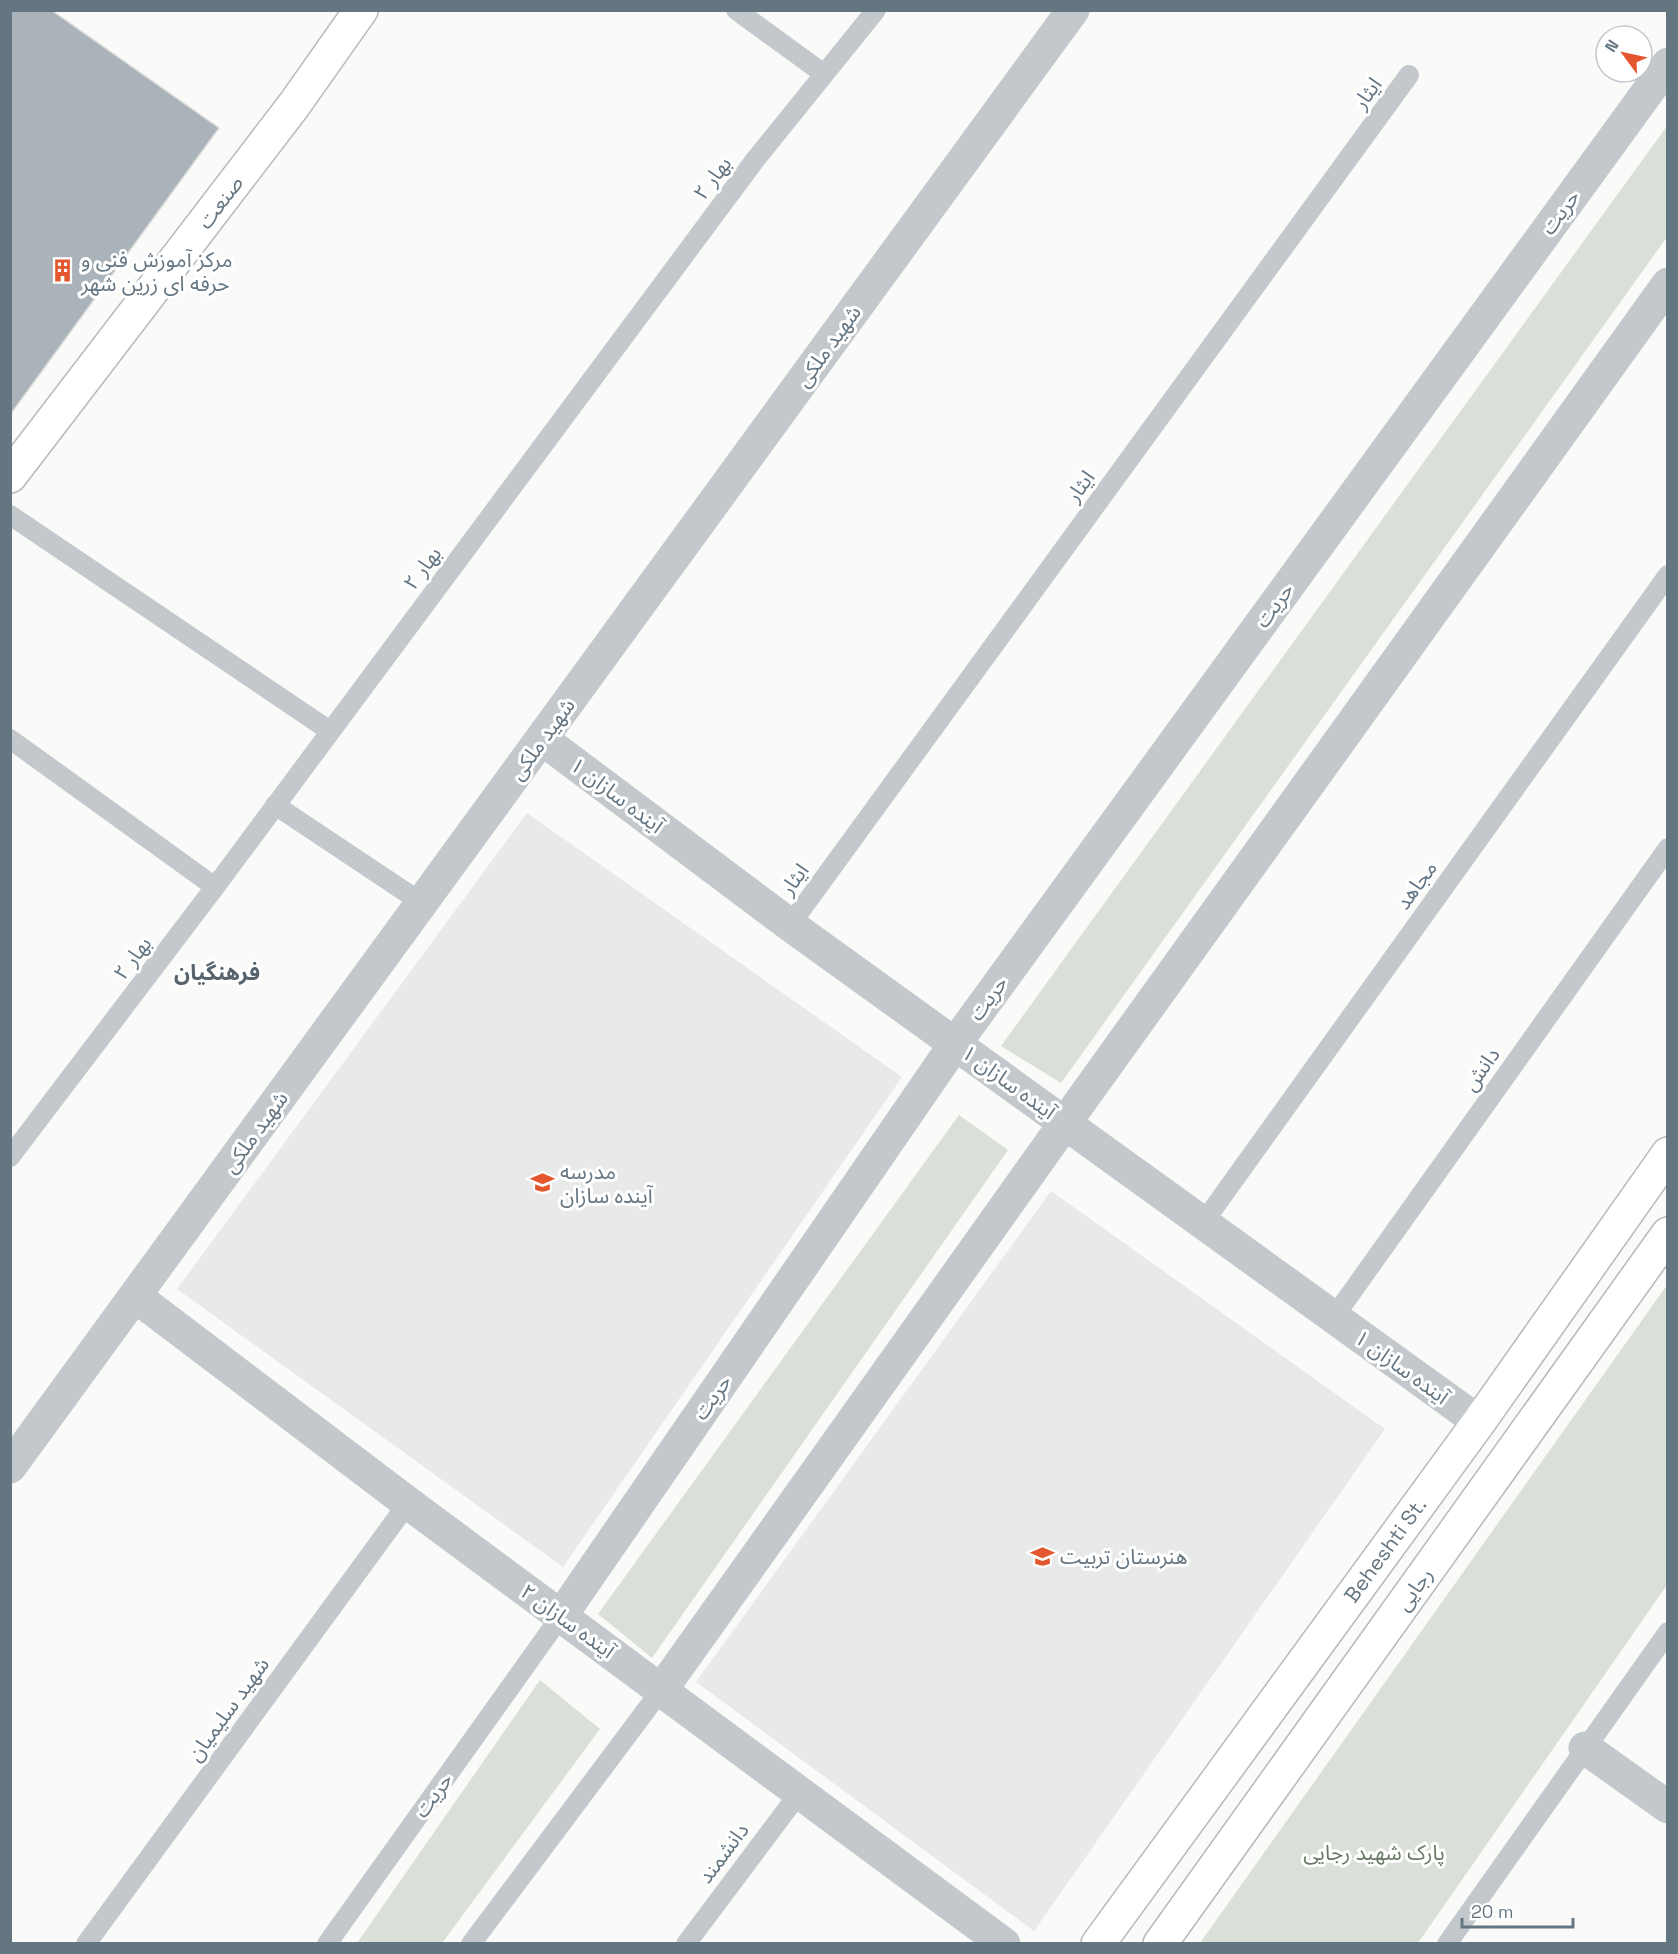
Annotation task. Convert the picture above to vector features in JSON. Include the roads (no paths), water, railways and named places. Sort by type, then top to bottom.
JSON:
[{"type":"main road","name":"صنعت","points":[[10,476],[287,115],[361,10]]},
{"type":"main road","name":"Beheshti St.","points":[[1098,1944],[1479,1422],[1668,1154]]},
{"type":"main road","name":"رجایی","points":[[1160,1944],[1666,1238]]},
{"type":"main road","points":[[1360,1583],[1399,1610]]},
{"type":"street","name":"شهید ملکی","points":[[10,1467],[1073,10]]},
{"type":"street","name":"حریت","points":[[561,1616],[955,1044],[1668,64]]},
{"type":"street","points":[[662,1689],[1065,1123],[1668,284]]},
{"type":"street","name":"آینده سازان ۱","points":[[542,739],[790,925],[1479,1422]]},
{"type":"street","name":"آینده سازان ۲","points":[[135,1296],[408,1503],[1004,1944]]},
{"type":"street","points":[[1585,1748],[1668,1807]]},
{"type":"lane","points":[[736,10],[824,74]]},
{"type":"lane","name":"بهار ۲","points":[[10,1157],[215,887],[755,160],[876,10]]},
{"type":"lane","name":"ایثار","points":[[790,925],[1409,75]]},
{"type":"lane","points":[[10,515],[330,731]]},
{"type":"lane","name":"مجاهد","points":[[1203,1223],[1668,575]]},
{"type":"lane","points":[[10,739],[215,887]]},
{"type":"lane","points":[[275,805],[422,903]]},
{"type":"lane","name":"دانش","points":[[1334,1317],[1668,848]]},
{"type":"lane","name":"شهید سلیمیان","points":[[86,1944],[408,1503]]},
{"type":"lane","name":"حریت","points":[[327,1944],[561,1616]]},
{"type":"lane","points":[[1446,1944],[1668,1632]]},
{"type":"lane","points":[[471,1944],[662,1689]]},
{"type":"lane","name":"دانشمند","points":[[686,1944],[800,1792]]},
{"type":"place","name":"مرکز آموزش فنی و حرفه ای زرین شهر","points":[[63,271]]},
{"type":"place","name":"مدرسه آینده سازان","points":[[542,1183]]},
{"type":"place","name":"هنرستان تربیت","points":[[1042,1556]]},
{"type":"district","name":"فرهنگیان","points":[[217,972]]},
{"type":"park label","name":"پارک شهید رجایی","points":[[1374,1852]]}]
